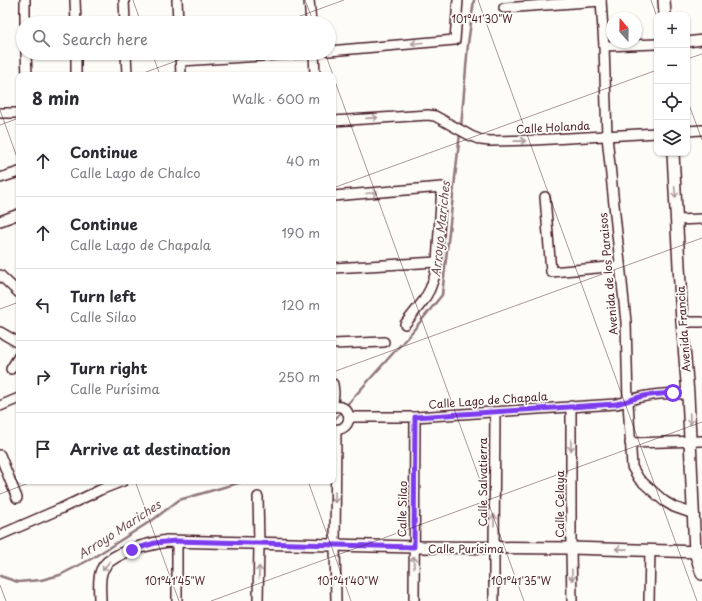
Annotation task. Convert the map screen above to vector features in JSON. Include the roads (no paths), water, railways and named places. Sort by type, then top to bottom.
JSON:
[{"type":"street","points":[[25,0],[26,16]]},
{"type":"street","points":[[75,0],[76,16]]},
{"type":"street","points":[[124,0],[125,16]]},
{"type":"street","points":[[177,0],[178,16]]},
{"type":"street","points":[[309,0],[310,16]]},
{"type":"street","points":[[336,50],[456,40],[458,0]]},
{"type":"street","points":[[664,0],[665,12]]},
{"type":"street","points":[[504,8],[601,1]]},
{"type":"street","name":"Avenida de los Paraisos","points":[[601,1],[607,136],[626,322],[628,402],[632,467],[638,479],[664,501],[674,507],[694,514]]},
{"type":"street","points":[[690,42],[702,40]]},
{"type":"street","points":[[604,46],[654,44]]},
{"type":"street","points":[[26,60],[27,72]]},
{"type":"street","points":[[76,60],[76,72]]},
{"type":"street","points":[[126,60],[127,72]]},
{"type":"street","points":[[181,60],[181,72]]},
{"type":"street","points":[[314,60],[315,72]]},
{"type":"street","points":[[0,113],[16,112]]},
{"type":"street","name":"Calle Holanda","points":[[336,121],[428,115],[436,116],[471,136],[481,140],[490,141],[654,133]]},
{"type":"street","points":[[690,131],[702,130]]},
{"type":"street","name":"Avenida Francia","points":[[673,156],[682,322],[691,441],[694,514],[702,574]]},
{"type":"street","points":[[0,178],[16,173]]},
{"type":"street","points":[[336,196],[442,188],[435,275],[424,300],[405,324]]},
{"type":"street","points":[[545,197],[550,272],[620,266]]},
{"type":"street","points":[[0,221],[16,215]]},
{"type":"street","points":[[676,220],[702,219]]},
{"type":"street","points":[[336,268],[437,262]]},
{"type":"street","points":[[0,275],[16,290]]},
{"type":"street","points":[[682,322],[702,322]]},
{"type":"street","points":[[0,332],[16,341]]},
{"type":"street","points":[[336,344],[384,342]]},
{"type":"street","points":[[11,369],[16,361]]},
{"type":"street","name":"Calle Lago de Chapala","points":[[341,410],[353,417],[415,417],[616,404],[628,402],[635,398],[657,394],[688,394]]},
{"type":"street","points":[[336,397],[346,426],[336,429]]},
{"type":"street","points":[[0,406],[16,399]]},
{"type":"street","name":"Calle Celaya","points":[[571,406],[572,601]]},
{"type":"street","name":"Calle Salvatierra","points":[[494,601],[495,412]]},
{"type":"street","name":"Calle Silao","points":[[414,601],[415,417]]},
{"type":"street","points":[[630,443],[702,440]]},
{"type":"street","points":[[0,455],[17,498]]},
{"type":"street","points":[[0,536],[115,484]]},
{"type":"street","points":[[335,484],[336,601]]},
{"type":"street","points":[[258,497],[258,601]]},
{"type":"street","name":"Calle Purísima","points":[[100,601],[99,585],[104,566],[119,555],[139,547],[167,542],[414,547],[571,548],[699,552]]},
{"type":"street","points":[[177,542],[177,601]]},
{"type":"street","points":[[649,601],[650,550]]},
{"type":"waterway","name":"Arroyo Mariches","points":[[461,128],[468,44],[474,0]]},
{"type":"waterway","name":"Arroyo Mariches","points":[[345,407],[412,332],[442,295],[460,133]]},
{"type":"waterway","name":"Arroyo Mariches","points":[[336,418],[342,411]]},
{"type":"waterway","name":"Arroyo Mariches","points":[[0,576],[18,582],[41,580],[60,575],[91,559],[154,519],[179,500],[235,484]]}]
